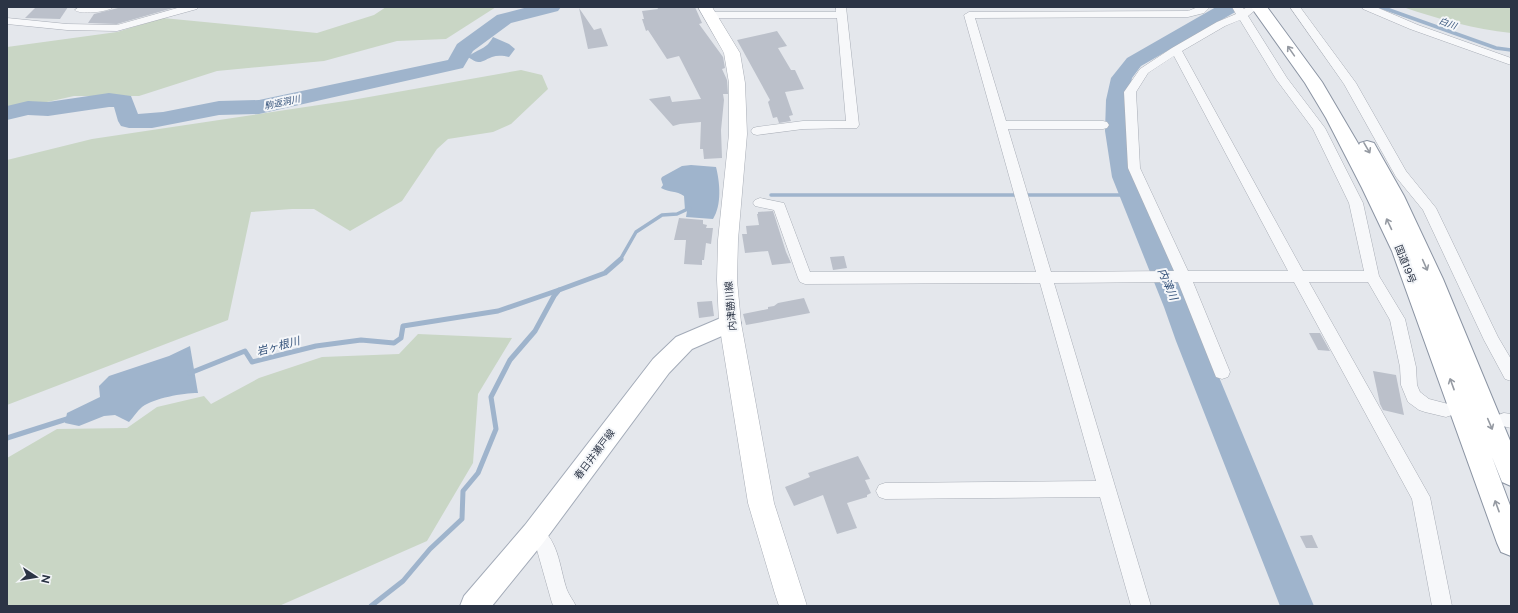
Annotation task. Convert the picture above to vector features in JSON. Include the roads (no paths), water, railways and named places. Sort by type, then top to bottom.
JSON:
[{"type":"main road","name":"国道19号","points":[[1260,9],[1337,96],[1394,196],[1432,279],[1511,474]]},
{"type":"main road","name":"国道19号","points":[[1260,9],[1314,82],[1372,188],[1402,251],[1511,543]]},
{"type":"main road","name":"内津勝川線","points":[[707,11],[732,53],[737,83],[738,134],[728,240],[727,280],[730,323],[761,503],[788,594],[794,606]]},
{"type":"main road","name":"春日井瀬戸線","points":[[474,606],[534,534],[661,366],[684,343],[730,323]]},
{"type":"street","points":[[67,27],[81,8],[108,7]]},
{"type":"street","points":[[7,21],[67,27],[117,28],[177,9],[193,7]]},
{"type":"street","points":[[1141,606],[1047,278],[969,15],[1058,11],[1188,14],[1200,11],[1205,7]]},
{"type":"street","points":[[1367,7],[1414,27],[1511,62]]},
{"type":"street","points":[[1222,372],[1183,276],[1134,168],[1130,92],[1144,71],[1176,50],[1221,24],[1260,9]]},
{"type":"street","points":[[1260,9],[1282,79],[1319,128],[1356,203],[1372,276],[1397,319],[1408,367],[1409,385],[1414,397],[1425,405],[1446,410]]},
{"type":"street","points":[[1260,9],[1350,83],[1401,174],[1429,208],[1492,340],[1511,374]]},
{"type":"street","points":[[707,11],[841,11],[853,125],[803,125],[758,131]]},
{"type":"street","points":[[1176,50],[1299,277],[1421,497],[1442,606]]},
{"type":"street","points":[[1002,124],[1103,124]]},
{"type":"street","points":[[760,203],[779,206],[805,278],[1372,276]]},
{"type":"street","points":[[885,491],[1108,489]]},
{"type":"street","points":[[534,534],[544,545],[559,596],[566,606]]},
{"type":"water","points":[[493,37],[509,44],[515,49],[509,57],[496,56],[478,62],[468,57],[485,47]]},
{"type":"water","points":[[691,165],[716,167],[719,201],[713,219],[686,217],[687,211],[685,210],[684,196],[661,188],[663,185],[661,179],[662,177],[682,166]]},
{"type":"water","points":[[190,346],[198,393],[177,395],[154,401],[138,410],[129,422],[115,415],[104,416],[79,426],[65,423],[67,413],[100,397],[99,386],[109,376],[169,356]]},
{"type":"waterway","name":"駒返洞川","points":[[7,113],[28,108],[48,109],[109,100],[123,101],[129,121],[152,121],[219,108],[259,107],[303,96],[456,64],[464,48],[504,19],[551,7]]},
{"type":"waterway","name":"内津川","points":[[1230,7],[1134,62],[1122,78],[1117,100],[1116,131],[1124,177],[1178,307],[1190,341],[1297,606]]},
{"type":"waterway","name":"白川","points":[[1381,7],[1496,48],[1511,50]]},
{"type":"waterway","points":[[771,195],[1120,195],[1128,189]]},
{"type":"waterway","points":[[620,260],[636,232],[662,215],[677,214],[690,208]]},
{"type":"waterway","points":[[559,290],[605,273],[620,260]]},
{"type":"waterway","name":"岩ヶ根川","points":[[190,373],[245,351],[252,362],[316,346],[361,340],[394,343],[401,338],[403,326],[498,311],[559,290]]},
{"type":"waterway","points":[[371,606],[403,581],[430,549],[462,519],[463,491],[478,473],[496,429],[491,397],[510,360],[535,331],[554,296],[559,290]]},
{"type":"waterway","name":"岩ヶ根川","points":[[7,438],[70,418]]}]
